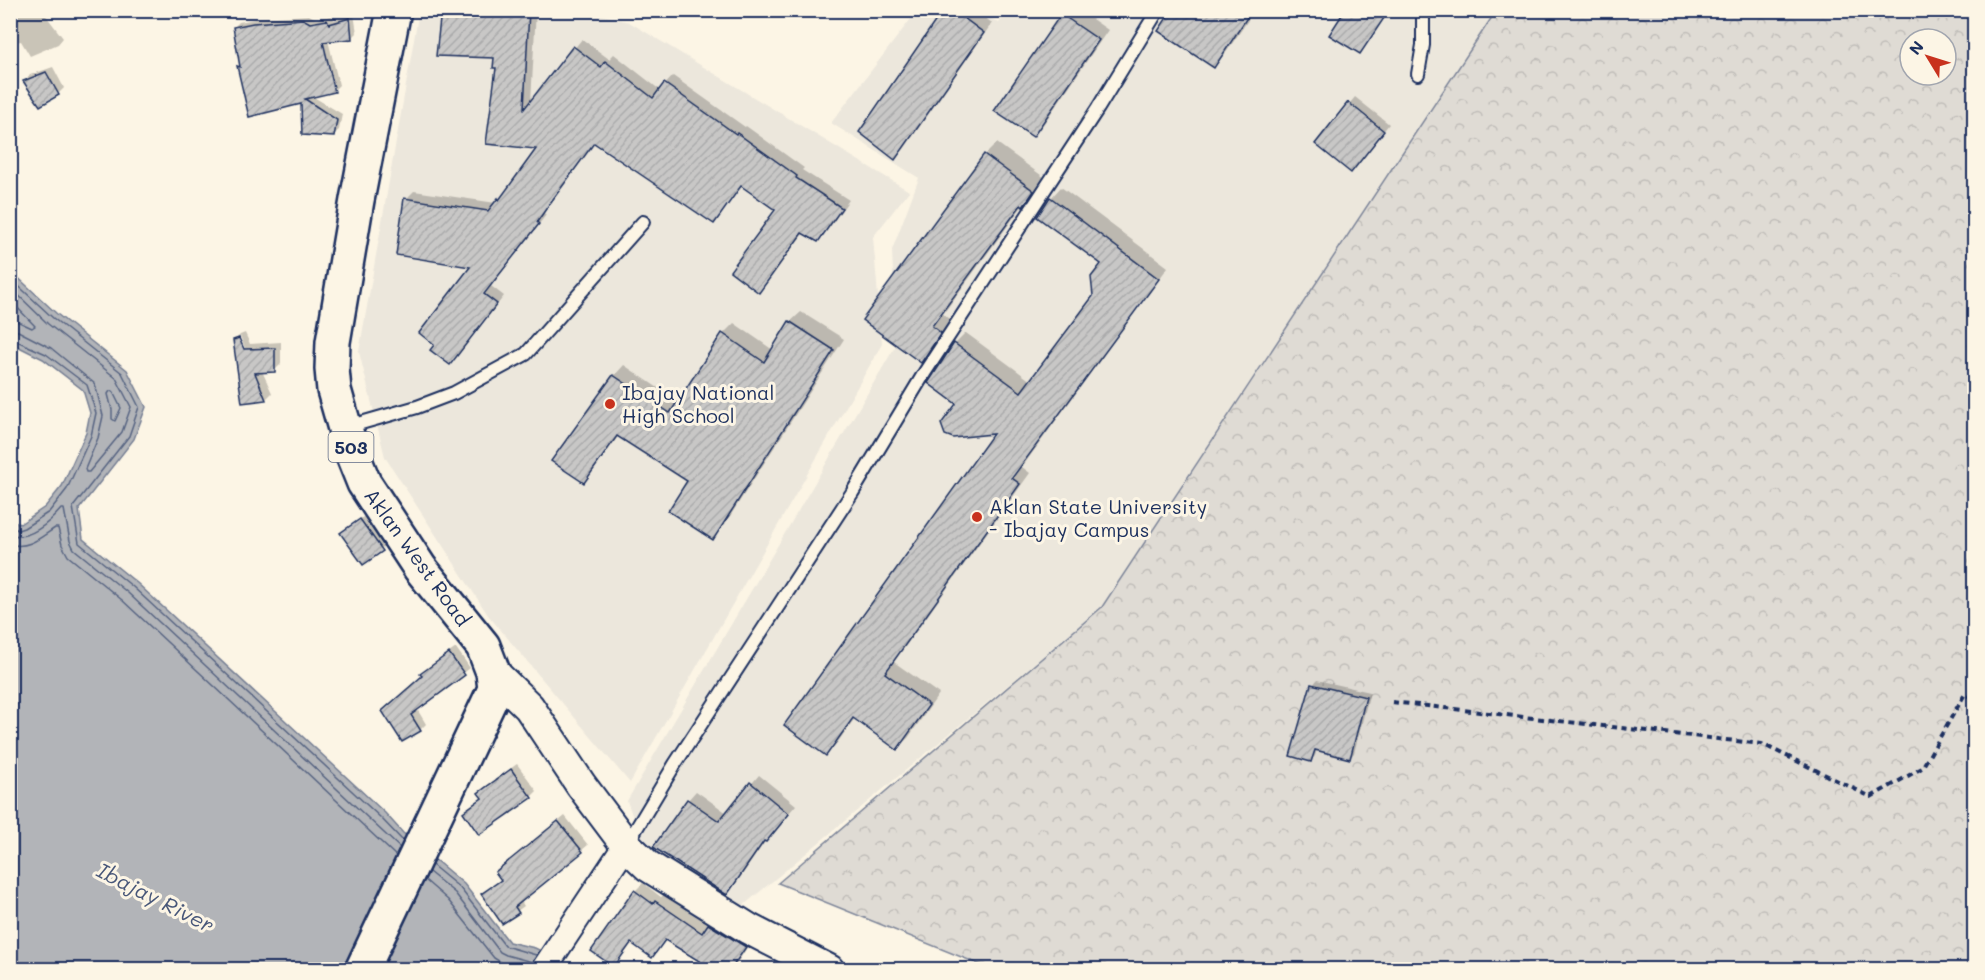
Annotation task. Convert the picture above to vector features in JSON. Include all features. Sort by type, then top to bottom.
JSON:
[{"type":"main road","name":"Aklan West Road","points":[[362,969],[495,689],[493,672],[483,646],[420,568],[364,483],[352,453],[334,390],[333,342],[386,17]]},
{"type":"street","points":[[493,672],[529,707],[581,785],[626,845],[648,866],[749,929],[829,969]]},
{"type":"street","points":[[543,969],[626,845]]},
{"type":"lane","points":[[626,845],[675,764],[852,493],[925,372],[1098,108],[1158,10]]},
{"type":"lane","points":[[1418,74],[1423,45],[1423,10]]},
{"type":"lane","points":[[345,427],[417,407],[454,393],[526,354],[643,222]]},
{"type":"path","points":[[1392,702],[1762,744],[1871,796],[1922,768],[1965,694],[1974,699]]},
{"type":"shaded area","name":"Aklan State University - Ibajay Campus","points":[[1007,10],[1496,11],[1102,607],[739,909],[642,842],[627,801],[896,345],[892,250],[919,178],[831,123],[917,11],[978,11],[999,23]]},
{"type":"shaded area","name":"Ibajay National High School","points":[[419,11],[587,11],[629,22],[909,191],[873,237],[882,344],[630,783],[488,615],[385,457],[359,352]]},
{"type":"green space","points":[[1496,11],[1974,11],[1974,969],[991,969],[778,883],[1102,607]]},
{"type":"water","name":"Ibajay River","points":[[11,271],[57,314],[127,370],[146,407],[134,439],[79,509],[83,539],[137,583],[385,813],[403,833],[464,884],[509,942],[535,948],[577,969],[11,969],[10,519],[20,524],[45,507],[62,486],[86,433],[90,413],[83,390],[43,359],[11,343]]},
{"type":"building","points":[[441,10],[529,10],[524,109],[573,46],[601,67],[605,61],[653,98],[664,83],[797,176],[796,178],[842,208],[818,242],[802,233],[759,293],[730,271],[775,210],[741,186],[714,224],[594,143],[537,222],[539,224],[484,294],[497,304],[450,365],[430,350],[434,345],[419,333],[470,267],[396,255],[404,198],[488,211],[498,198],[499,200],[536,149],[486,144],[496,68],[493,68],[494,58],[436,56]]},
{"type":"building","points":[[943,10],[953,10],[984,33],[895,160],[859,132]]},
{"type":"building","points":[[1172,10],[1252,10],[1214,68],[1158,31]]},
{"type":"building","points":[[1345,10],[1372,10],[1384,18],[1360,54],[1329,35]]},
{"type":"building","points":[[1061,14],[1099,40],[1033,137],[994,111]]},
{"type":"building","points":[[350,18],[352,39],[323,42],[335,92],[305,99],[337,120],[334,137],[302,135],[301,104],[249,117],[237,66],[240,67],[233,27],[303,19],[310,23],[327,20],[329,24]]},
{"type":"building","points":[[46,72],[59,95],[40,106],[23,81]]},
{"type":"building","points":[[1348,102],[1384,131],[1351,173],[1315,144]]},
{"type":"building","points":[[984,154],[1034,191],[1023,207],[1021,205],[932,326],[941,333],[921,363],[862,320]]},
{"type":"building","points":[[1050,197],[1159,279],[1012,478],[1020,484],[885,673],[929,705],[897,750],[853,718],[826,756],[784,725],[993,434],[953,438],[945,435],[941,424],[956,404],[928,383],[954,343],[1021,392],[1093,296],[1091,277],[1101,264],[1037,217]]},
{"type":"building","points":[[789,321],[834,350],[713,540],[668,511],[687,481],[617,436],[584,483],[551,461],[613,375],[670,413],[722,333],[764,362]]},
{"type":"building","points":[[239,338],[244,349],[275,348],[275,372],[255,373],[266,400],[242,403],[233,340]]},
{"type":"building","points":[[360,519],[383,551],[363,565],[340,533]]},
{"type":"building","points":[[449,653],[465,675],[411,715],[421,731],[402,742],[382,711],[422,676],[420,674]]},
{"type":"building","points":[[1311,684],[1366,697],[1350,759],[1315,750],[1311,762],[1290,756]]},
{"type":"building","points":[[511,769],[532,798],[479,835],[463,812],[482,798],[478,793]]},
{"type":"building","points":[[750,782],[789,814],[766,842],[764,841],[727,895],[653,847],[687,799],[719,821]]},
{"type":"building","points":[[558,821],[583,852],[515,907],[519,913],[502,924],[481,894],[501,880],[495,872]]},
{"type":"building","points":[[634,890],[653,904],[655,901],[702,933],[708,924],[746,947],[731,969],[712,969],[665,940],[652,958],[631,943],[614,967],[591,951]]},
{"type":"place","name":"Ibajay National High School","points":[[610,404]]},
{"type":"place","name":"Aklan State University - Ibajay Campus","points":[[977,517]]}]
